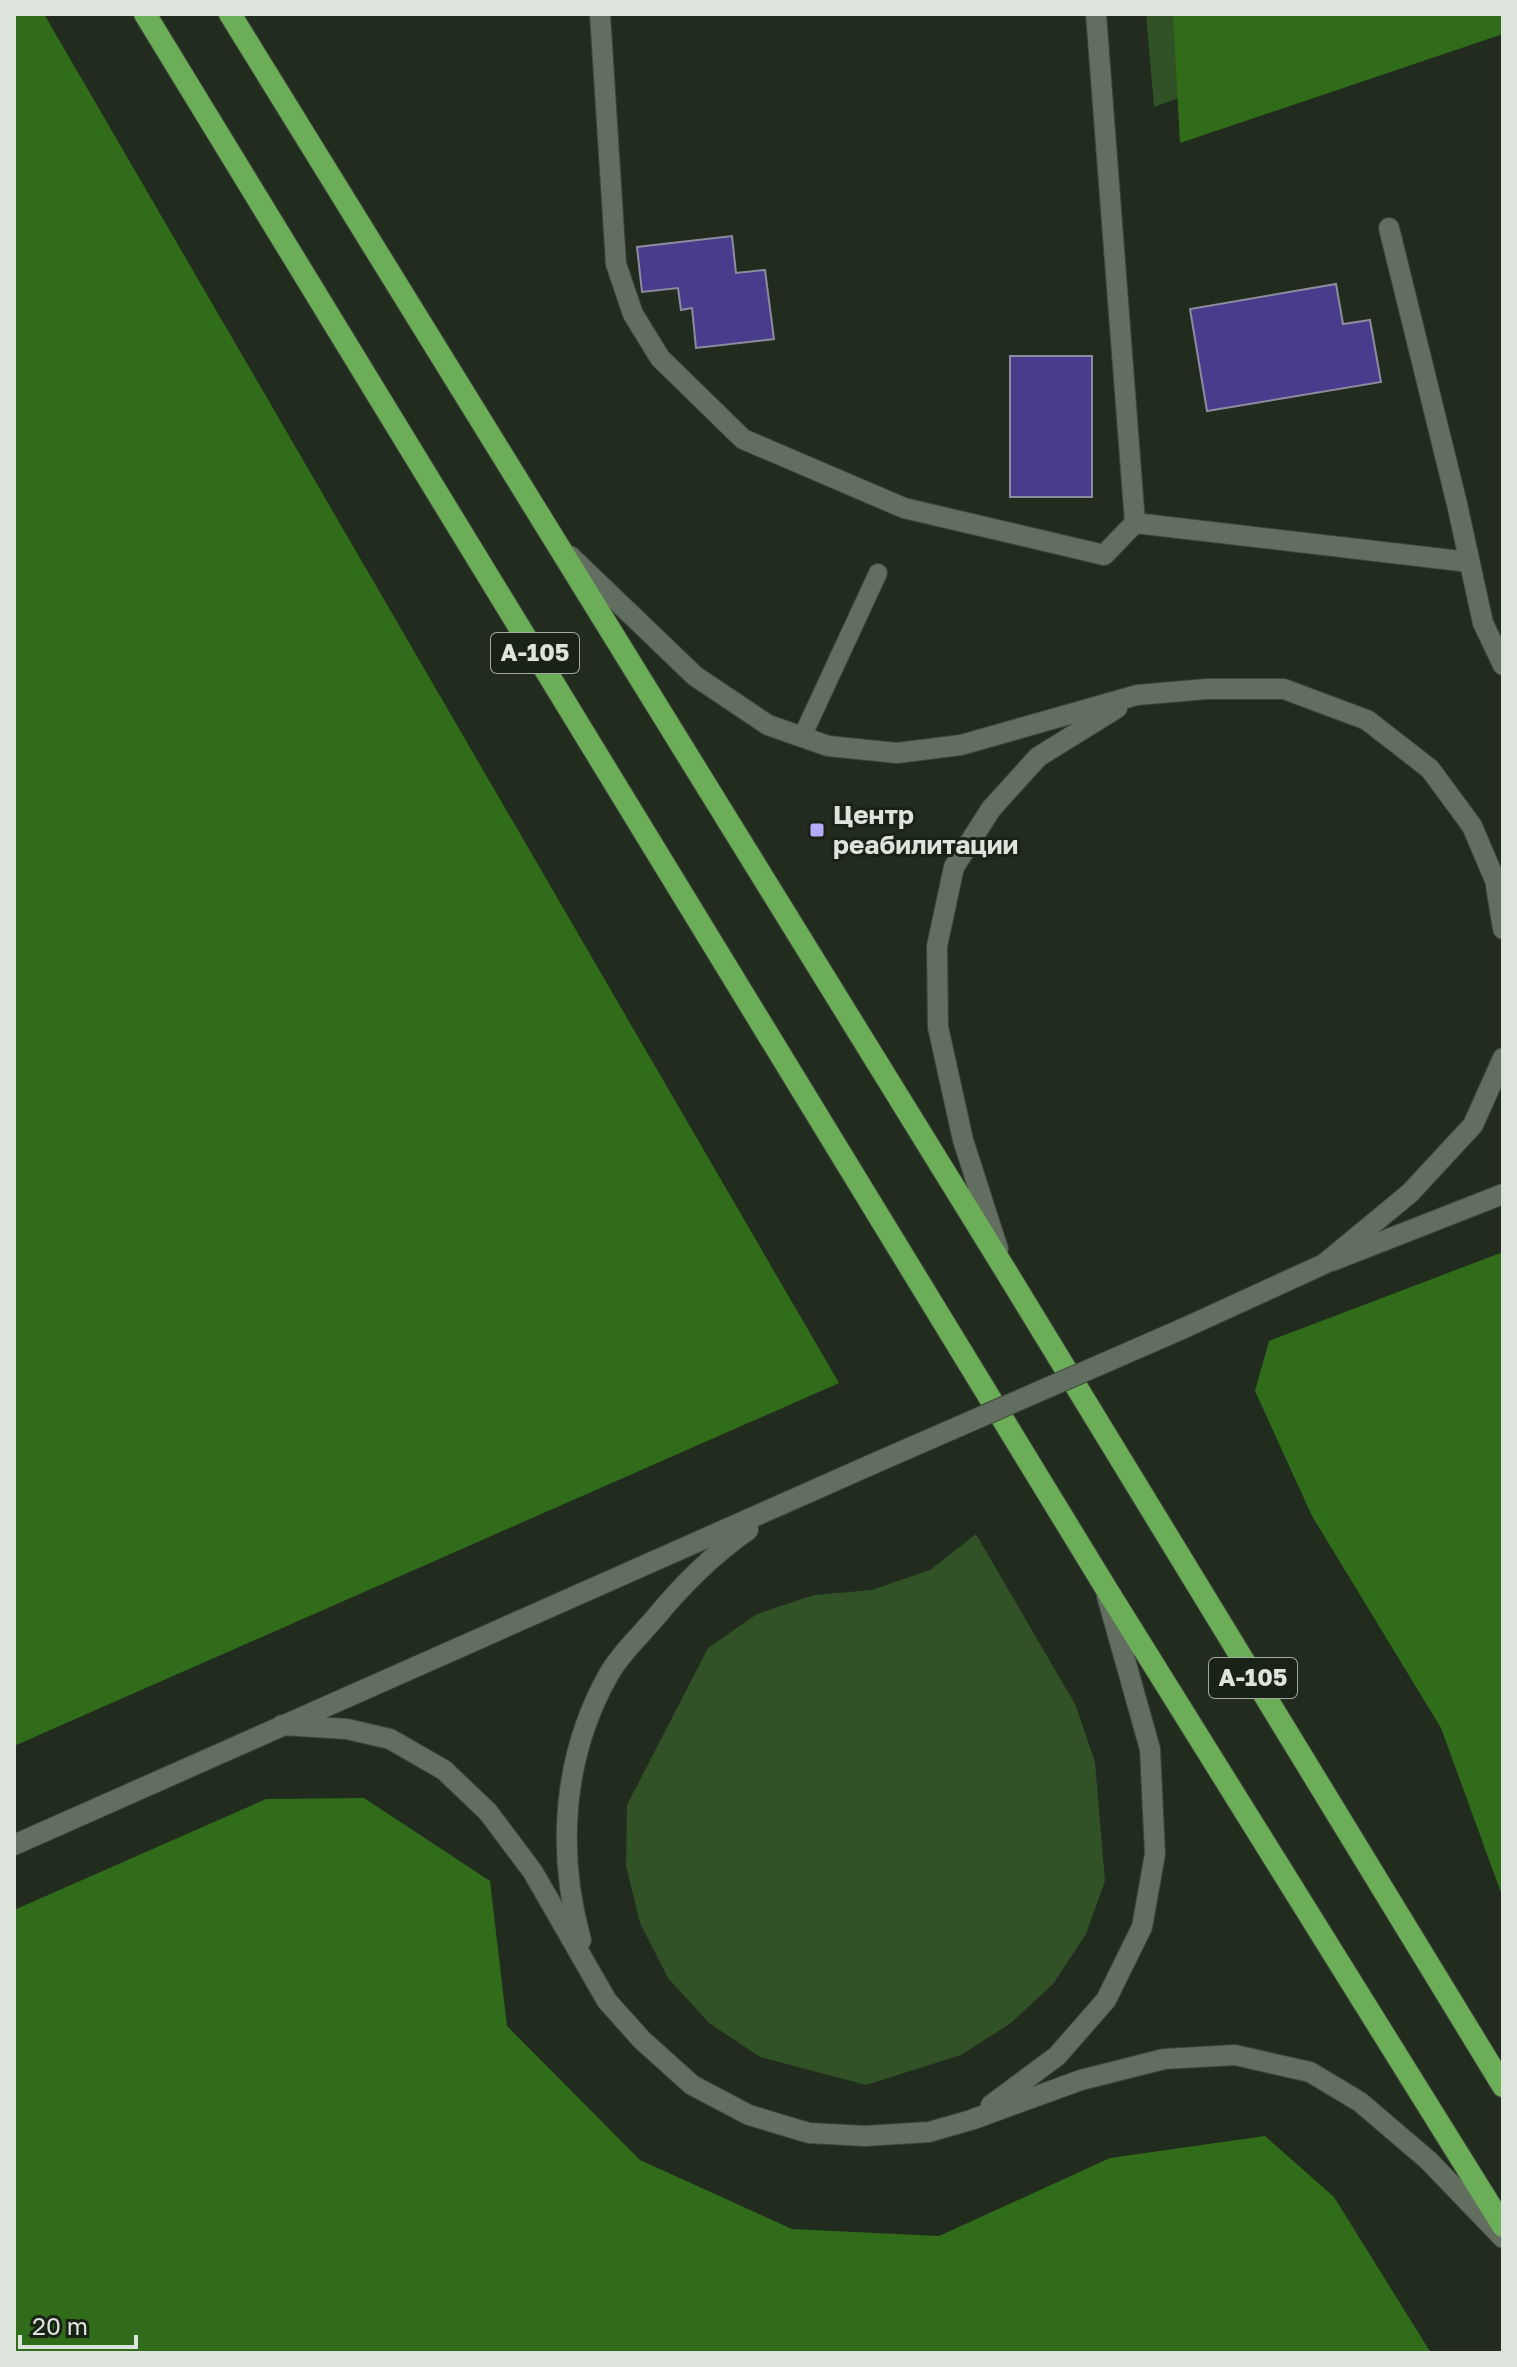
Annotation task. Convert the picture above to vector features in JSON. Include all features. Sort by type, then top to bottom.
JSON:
[{"type":"highway","name":"А-105","points":[[145,14],[1104,1585],[1503,2226]]},
{"type":"highway","name":"А-105","points":[[230,14],[1004,1268],[1503,2086]]},
{"type":"main road","points":[[600,14],[616,264],[633,314],[660,358],[743,439],[904,508],[1104,555],[1135,523],[1096,14]]},
{"type":"main road","points":[[1389,228],[1483,623],[1503,665]]},
{"type":"main road","points":[[1135,523],[1469,562]]},
{"type":"main road","points":[[555,542],[695,676],[768,725],[828,746],[897,753],[961,745],[1137,695],[1207,689],[1284,689],[1367,720],[1430,769],[1472,826],[1499,892],[1503,929]]},
{"type":"main road","points":[[1004,1268],[963,1140],[938,1027],[937,946],[954,867],[991,809],[1038,757],[1137,695]]},
{"type":"main road","points":[[1324,1264],[1410,1193],[1473,1125],[1503,1058]]},
{"type":"main road","points":[[14,1845],[1324,1264],[1503,1194]]},
{"type":"main road","points":[[587,1963],[573,1912],[566,1869],[568,1794],[584,1729],[609,1672],[670,1599],[717,1551],[792,1501]]},
{"type":"main road","points":[[971,2120],[1057,2056],[1106,2000],[1142,1927],[1155,1854],[1150,1749],[1104,1585]]},
{"type":"main road","points":[[282,1725],[347,1729],[390,1739],[444,1770],[488,1812],[533,1872],[607,2001],[642,2040],[692,2085],[749,2115],[809,2133],[865,2136],[929,2132],[1081,2080],[1164,2059],[1235,2055],[1310,2072],[1360,2102],[1428,2160],[1503,2238]]},
{"type":"lane","points":[[802,737],[878,573]]},
{"type":"green space","points":[[14,14],[44,14],[839,1383],[14,1746]]},
{"type":"green space","points":[[1146,14],[1412,14],[1154,107]]},
{"type":"green space","points":[[1173,14],[1503,14],[1503,34],[1180,143]]},
{"type":"green space","points":[[1503,1252],[1503,1898],[1441,1728],[1312,1516],[1255,1391],[1269,1341]]},
{"type":"green space","points":[[976,1534],[1076,1706],[1095,1762],[1105,1881],[1086,1934],[1053,1984],[1011,2023],[961,2055],[866,2085],[760,2057],[709,2023],[668,1978],[640,1923],[626,1866],[627,1805],[708,1648],[757,1614],[814,1595],[872,1590],[930,1570]]},
{"type":"green space","points":[[364,1798],[490,1881],[507,2026],[640,2160],[792,2229],[939,2236],[1110,2158],[1265,2136],[1334,2197],[1431,2353],[14,2353],[14,1910],[266,1799]]},
{"type":"building","points":[[732,236],[736,273],[765,270],[774,339],[696,348],[692,308],[681,310],[678,288],[642,292],[637,247]]},
{"type":"building","points":[[1336,284],[1343,324],[1370,320],[1381,382],[1207,411],[1190,309]]},
{"type":"building","points":[[1010,356],[1092,356],[1092,497],[1010,497]]},
{"type":"place","name":"Центр реабилитации","points":[[817,830]]}]
